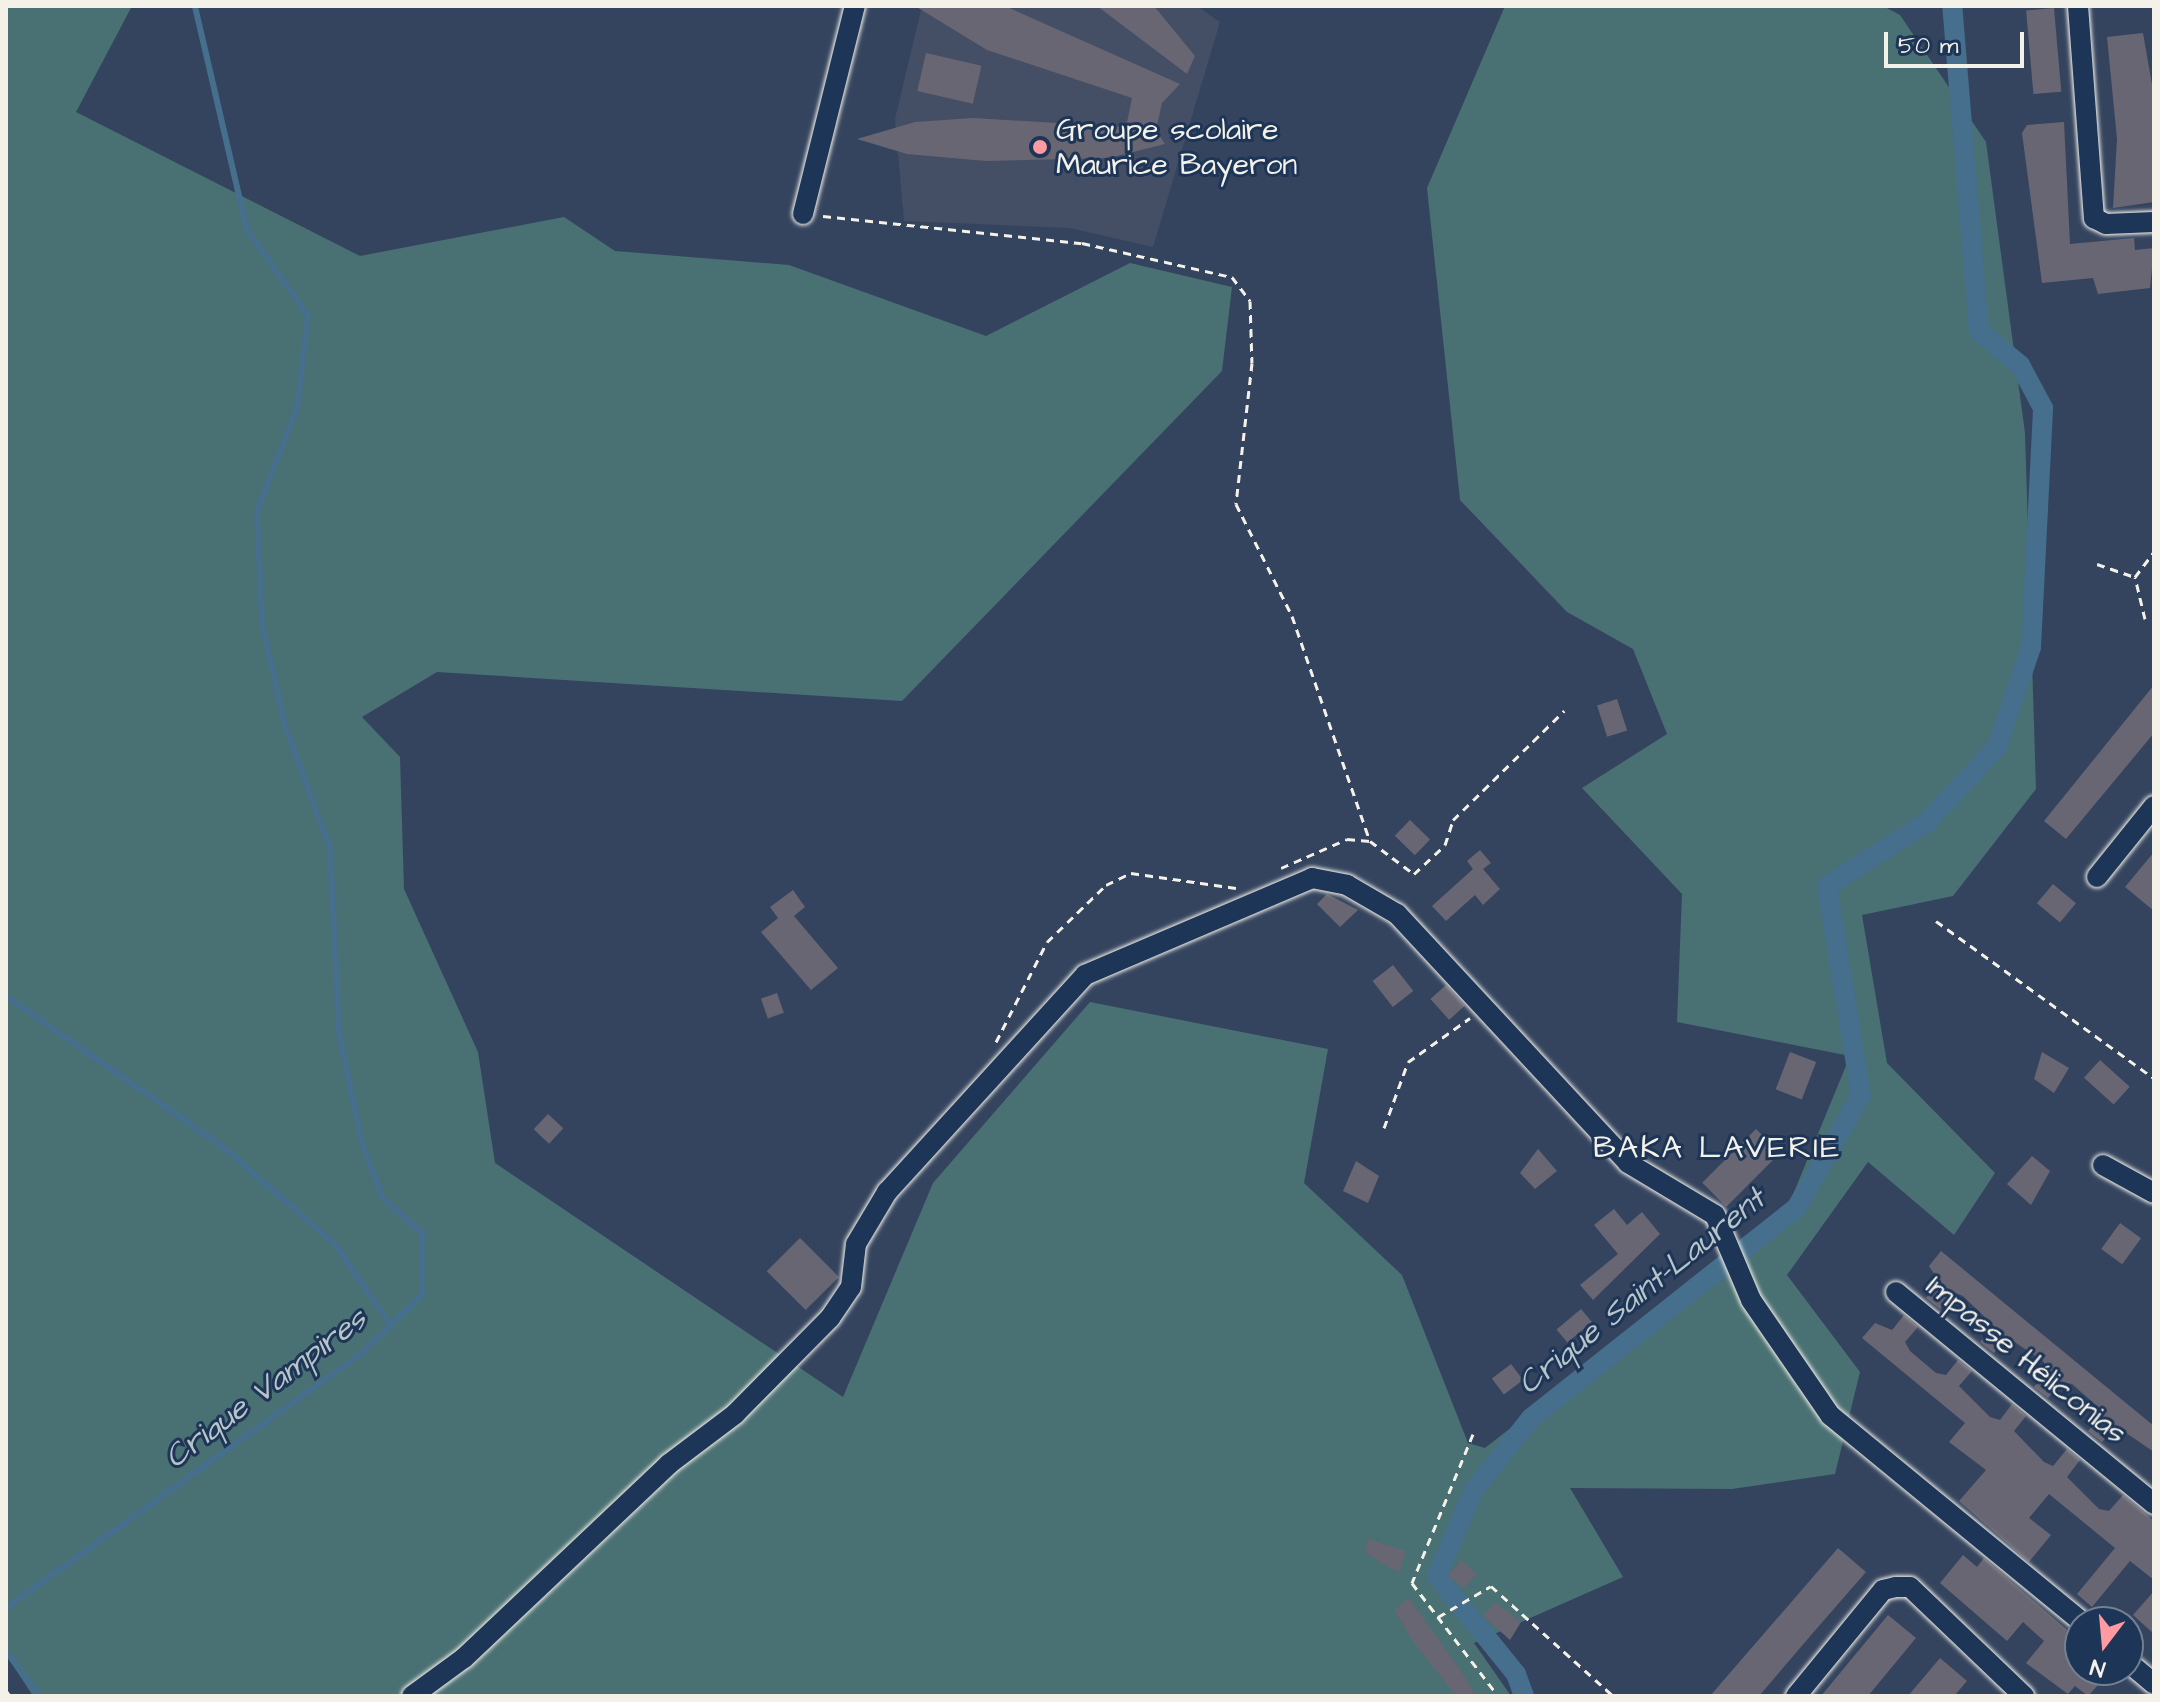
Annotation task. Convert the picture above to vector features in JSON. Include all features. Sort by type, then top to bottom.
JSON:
[{"type":"street","points":[[803,214],[855,6]]},
{"type":"street","points":[[2078,6],[2094,218],[2106,224],[2154,222]]},
{"type":"street","points":[[2097,877],[2154,806]]},
{"type":"street","points":[[412,1696],[464,1658],[669,1464],[735,1414],[830,1318],[851,1287],[856,1244],[887,1192],[1085,975],[1312,878],[1347,885],[1397,914],[1485,1005],[1628,1163],[1715,1215],[1751,1300],[1803,1383],[1830,1415],[1931,1492],[2064,1607]]},
{"type":"street","points":[[2103,1165],[2154,1193]]},
{"type":"street","name":"Impasse Héliconias","points":[[1896,1292],[2154,1504]]},
{"type":"street","points":[[1796,1696],[1883,1590],[1896,1587],[1910,1587],[1999,1688],[2024,1696]]},
{"type":"path","points":[[803,214],[1082,243],[1232,277],[1250,301],[1252,363],[1236,504],[1292,616],[1370,841]]},
{"type":"path","points":[[2135,577],[2154,552]]},
{"type":"path","points":[[2097,564],[2135,577]]},
{"type":"path","points":[[2135,577],[2145,619]]},
{"type":"path","points":[[1936,921],[2154,1078]]},
{"type":"path","points":[[1384,1128],[1408,1062],[1485,1005]]},
{"type":"path","points":[[1473,1434],[1412,1583],[1498,1696]]},
{"type":"path","points":[[1438,1617],[1491,1586],[1613,1696]]},
{"type":"path","points":[[6,1690],[10,1696]]},
{"type":"shaded area","name":"Groupe scolaire Maurice Bayeron","points":[[922,6],[1197,6],[1220,22],[1153,247],[1070,228],[904,221],[895,119]]},
{"type":"green space","points":[[6,6],[132,6],[76,112],[360,256],[564,217],[615,251],[789,265],[986,336],[1130,263],[1232,287],[1222,371],[902,701],[437,672],[362,717],[400,757],[404,889],[478,1052],[495,1163],[843,1397],[933,1183],[1090,1002],[1328,1049],[1304,1183],[1402,1275],[1468,1443],[1485,1448],[1785,1214],[1850,1056],[1677,1022],[1682,894],[1582,788],[1667,734],[1633,649],[1567,612],[1460,500],[1427,188],[1505,6],[1883,6],[1900,15],[1986,142],[2025,433],[2036,789],[1953,896],[1862,915],[1887,1063],[1995,1173],[1954,1235],[1868,1162],[1787,1275],[1860,1372],[1835,1474],[1732,1489],[1570,1488],[1623,1577],[1474,1643],[1511,1696],[33,1696],[6,1655]]},
{"type":"building","points":[[915,6],[1005,6],[1180,84],[1162,103],[1156,130],[1165,144],[1109,158],[986,161],[907,154],[857,139],[915,122],[973,118],[1126,127],[1132,98],[987,50]]},
{"type":"building","points":[[1097,6],[1154,6],[1195,56],[1187,74]]},
{"type":"building","points":[[2054,8],[2061,92],[2033,94],[2026,10]]},
{"type":"building","points":[[2143,33],[2154,96],[2154,202],[2113,208],[2117,139],[2107,37]]},
{"type":"building","points":[[926,53],[982,66],[973,104],[917,91]]},
{"type":"building","points":[[2064,122],[2070,244],[2134,238],[2135,250],[2154,248],[2150,288],[2098,294],[2093,278],[2042,283],[2022,133],[2027,125]]},
{"type":"building","points":[[2154,685],[2154,733],[2066,839],[2044,821]]},
{"type":"building","points":[[1617,699],[1627,730],[1607,737],[1597,705]]},
{"type":"building","points":[[1410,820],[1430,839],[1415,855],[1395,836]]},
{"type":"building","points":[[1480,850],[1491,863],[1483,869],[1500,889],[1483,905],[1475,895],[1446,921],[1432,906],[1473,869],[1467,861]]},
{"type":"building","points":[[2154,852],[2154,911],[2125,887]]},
{"type":"building","points":[[2053,884],[2076,903],[2060,922],[2037,903]]},
{"type":"building","points":[[793,890],[805,907],[794,916],[838,968],[811,990],[761,932],[778,918],[770,907]]},
{"type":"building","points":[[1327,894],[1358,910],[1340,927],[1317,904]]},
{"type":"building","points":[[1393,965],[1413,991],[1393,1007],[1373,981]]},
{"type":"building","points":[[1446,985],[1465,1006],[1449,1020],[1430,999]]},
{"type":"building","points":[[777,993],[784,1013],[768,1018],[761,999]]},
{"type":"building","points":[[1790,1052],[1816,1062],[1802,1099],[1776,1089]]},
{"type":"building","points":[[2042,1052],[2069,1068],[2054,1093],[2034,1079]]},
{"type":"building","points":[[2100,1060],[2130,1087],[2114,1105],[2084,1078]]},
{"type":"building","points":[[548,1114],[563,1128],[549,1144],[534,1129]]},
{"type":"building","points":[[1756,1129],[1780,1153],[1726,1207],[1702,1183]]},
{"type":"building","points":[[1538,1149],[1557,1171],[1535,1189],[1520,1173]]},
{"type":"building","points":[[2032,1156],[2050,1171],[2031,1205],[2007,1184]]},
{"type":"building","points":[[1356,1161],[1379,1176],[1368,1203],[1343,1191]]},
{"type":"building","points":[[1614,1209],[1627,1225],[1642,1212],[1660,1234],[1593,1300],[1580,1285],[1618,1254],[1594,1225]]},
{"type":"building","points":[[2120,1223],[2141,1238],[2122,1264],[2101,1249]]},
{"type":"building","points":[[800,1238],[839,1277],[806,1310],[767,1271]]},
{"type":"building","points":[[1941,1251],[2154,1426],[2154,1452],[2116,1426],[2102,1442],[2088,1431],[2102,1415],[2097,1406],[2072,1384],[2061,1382],[2048,1398],[2034,1387],[2048,1370],[2043,1361],[2007,1337],[1994,1353],[1980,1342],[1994,1326],[1963,1296],[1953,1292],[1940,1309],[1926,1298],[1939,1281],[1929,1266]]},
{"type":"building","points":[[1581,1309],[1592,1322],[1567,1343],[1556,1330]]},
{"type":"building","points":[[1904,1315],[1918,1327],[1905,1342],[1910,1351],[1936,1373],[1946,1375],[1958,1360],[1972,1371],[1959,1386],[1990,1417],[2000,1420],[2012,1404],[2026,1416],[2014,1431],[2044,1462],[2053,1466],[2067,1449],[2080,1460],[2067,1477],[2099,1509],[2109,1511],[2123,1495],[2154,1521],[2154,1580],[2130,1561],[2091,1606],[2077,1594],[2115,1548],[2049,1494],[2029,1518],[2051,1535],[2029,1562],[1959,1501],[1986,1470],[1949,1442],[1965,1423],[1862,1338],[1875,1323],[1892,1330]]},
{"type":"building","points":[[1511,1364],[1523,1380],[1504,1394],[1492,1378]]},
{"type":"building","points":[[1368,1539],[1406,1551],[1399,1573],[1365,1553]]},
{"type":"building","points":[[1838,1548],[1866,1572],[1759,1696],[1710,1696]]},
{"type":"building","points":[[1963,1555],[1977,1567],[1984,1558],[2064,1627],[2064,1686],[2075,1686],[2068,1694],[2026,1663],[2044,1641],[2023,1622],[2007,1641],[1940,1583]]},
{"type":"building","points":[[1461,1560],[1477,1574],[1464,1589],[1448,1575]]},
{"type":"building","points":[[2154,1591],[2154,1634],[2144,1625],[2144,1606],[2141,1606]]},
{"type":"building","points":[[1409,1598],[1466,1678],[1475,1696],[1456,1696],[1415,1644],[1394,1610]]},
{"type":"building","points":[[1495,1602],[1521,1622],[1510,1640],[1483,1616]]},
{"type":"building","points":[[1888,1615],[1916,1638],[1868,1696],[1821,1696]]},
{"type":"building","points":[[1940,1658],[1967,1681],[1954,1696],[1908,1696]]},
{"type":"building","points":[[2075,1686],[2097,1686],[2088,1696]]},
{"type":"waterway","name":"Crique Vampires","points":[[6,1608],[361,1354],[423,1294],[422,1233],[382,1197],[361,1139],[339,1033],[330,848],[285,726],[262,623],[257,511],[297,408],[308,316],[247,230],[195,6]]},
{"type":"waterway","name":"Crique Saint-Laurent","points":[[1524,1696],[1516,1674],[1437,1576],[1473,1491],[1531,1418],[1797,1207],[1861,1095],[1827,886],[1926,823],[1997,747],[2031,647],[2043,408],[2020,365],[1979,331],[1952,6]]},
{"type":"waterway","points":[[6,996],[223,1147],[335,1244],[390,1324]]},
{"type":"waterway","name":"Crique Vampires","points":[[6,1651],[39,1696]]},
{"type":"place","name":"Groupe scolaire Maurice Bayeron","points":[[1040,147]]},
{"type":"district","name":"BAKA LAVERIE","points":[[1717,1148]]}]
